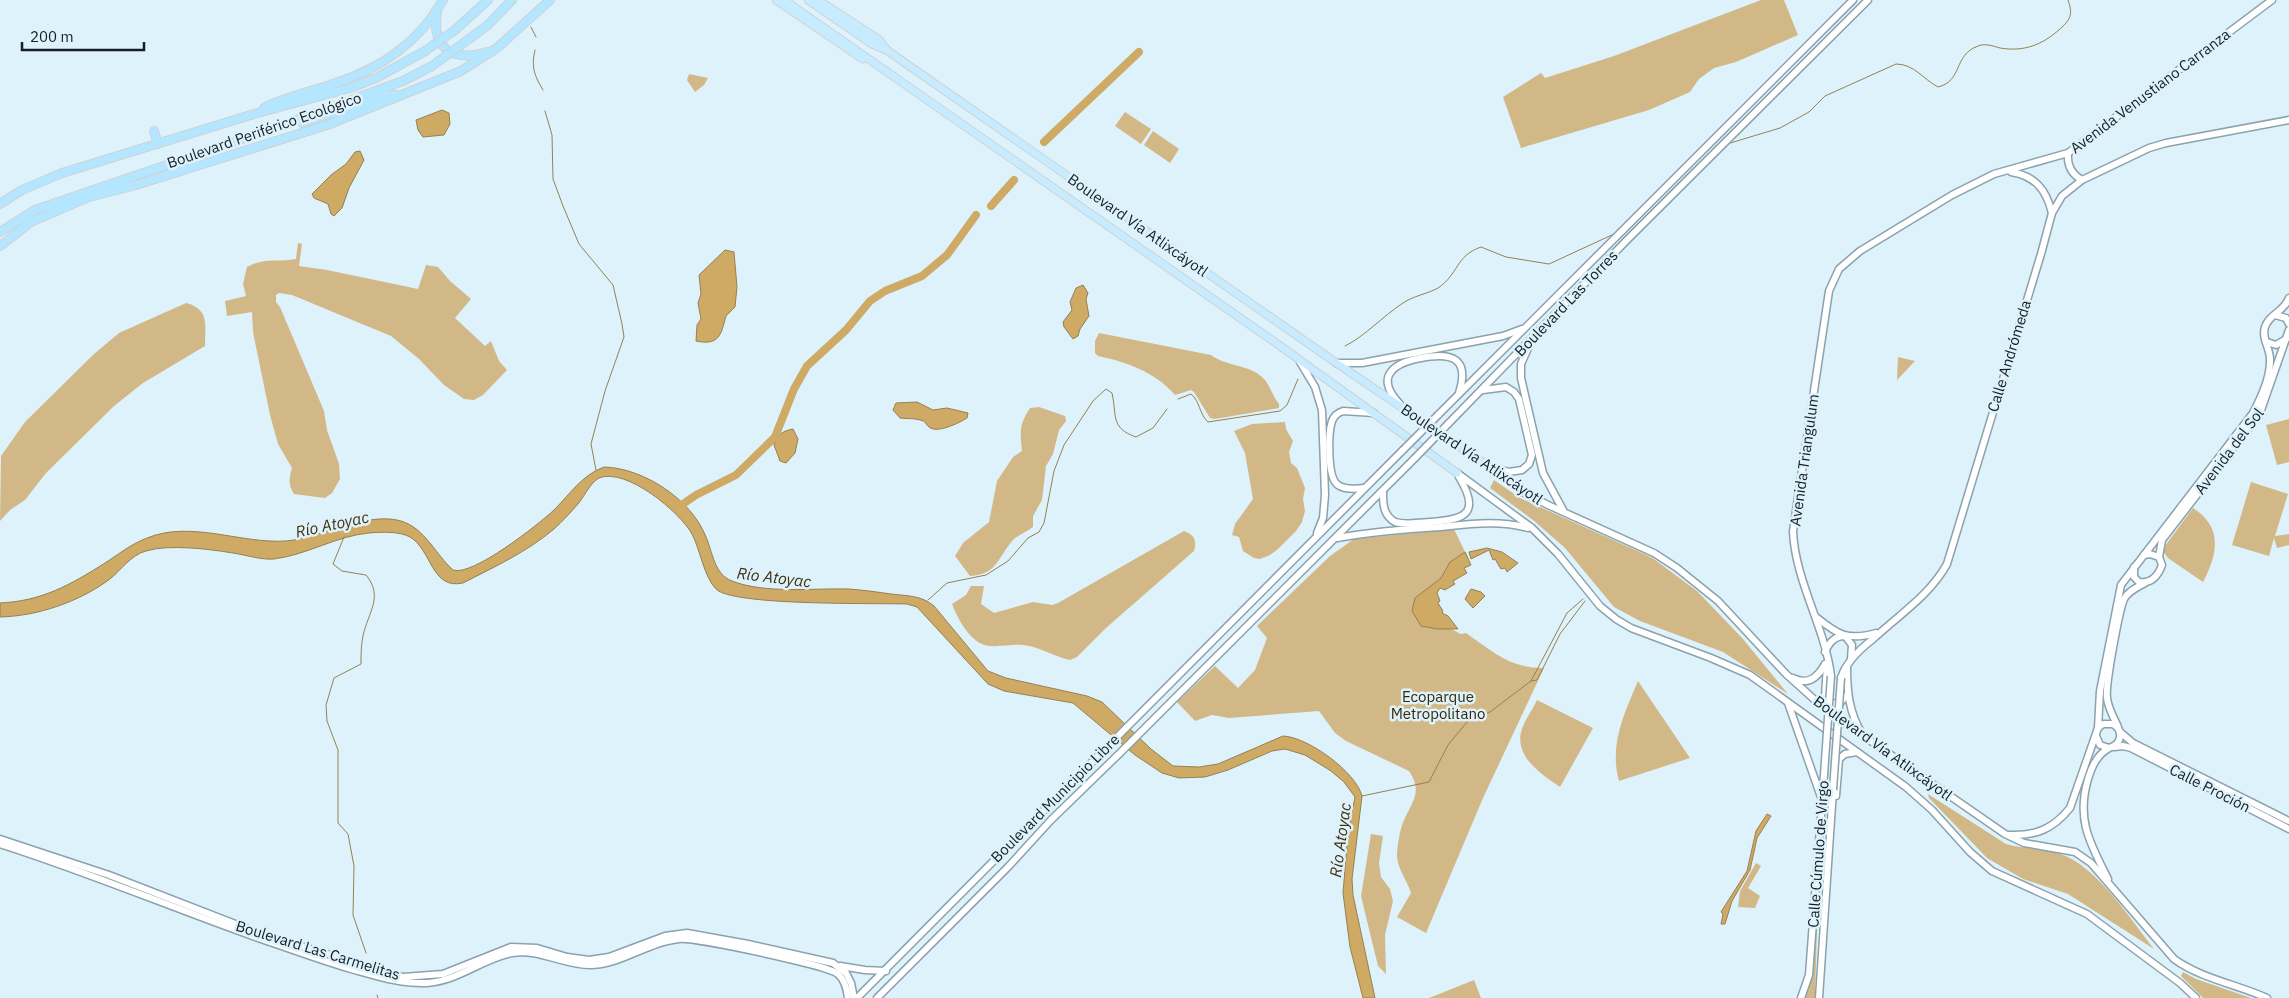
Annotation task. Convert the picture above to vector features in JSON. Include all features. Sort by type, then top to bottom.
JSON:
[{"type":"highway","points":[[254,114],[278,101],[351,78],[374,68],[410,43],[443,0]]},
{"type":"highway","name":"Boulevard Periférico Ecológico","points":[[0,204],[22,190],[62,173],[254,114],[350,88],[376,78],[425,52],[455,30],[488,0]]},
{"type":"highway","name":"Boulevard Periférico Ecológico","points":[[0,232],[35,210],[255,135],[403,81],[432,66],[469,40],[488,25],[512,0]]},
{"type":"highway","points":[[0,246],[21,228],[43,216],[100,194],[136,185],[327,125],[461,71],[496,48],[550,0]]},
{"type":"highway","points":[[437,10],[437,34],[441,43],[448,51],[471,56],[496,48]]},
{"type":"highway","points":[[266,131],[320,118],[386,95],[399,96]]},
{"type":"highway","points":[[154,131],[158,144]]},
{"type":"highway","points":[[212,160],[255,135]]},
{"type":"highway","points":[[99,188],[116,185],[136,185]]},
{"type":"main road","name":"Boulevard Vía Atlixcáyotl","points":[[776,0],[856,56],[873,61]]},
{"type":"main road","name":"Boulevard Vía Atlixcáyotl","points":[[784,0],[1300,360],[1532,528],[1558,554],[1600,606],[1619,622],[1750,675],[1857,752],[1932,810],[1970,852],[1992,871],[2087,914],[2180,983],[2196,998]]},
{"type":"main road","name":"Boulevard Vía Atlixcáyotl","points":[[808,0],[872,44],[888,51],[1335,362],[1488,466],[1521,491],[1654,553],[1684,572],[1718,601],[1786,674],[1826,710],[2005,834],[2024,843],[2075,852],[2091,863],[2174,959],[2199,974],[2267,998]]},
{"type":"main road","name":"Boulevard Vía Atlixcáyotl","points":[[818,0],[878,39],[888,51]]},
{"type":"main road","name":"Boulevard Las Torres","points":[[1253,599],[1853,0]]},
{"type":"main road","name":"Boulevard Las Torres","points":[[1265,607],[1383,492],[1628,239],[1868,0]]},
{"type":"main road","name":"Avenida Venustiano Carranza","points":[[1839,269],[1860,251],[1952,195],[1994,174],[2068,153],[2272,0]]},
{"type":"main road","name":"Calle Andrómeda","points":[[1837,716],[1841,678],[1848,664],[1880,632],[1927,591],[1939,578],[1947,564],[2052,213],[2062,196],[2082,180],[2149,148],[2166,143],[2289,120]]},
{"type":"main road","points":[[2068,153],[2069,166],[2072,172],[2082,180]]},
{"type":"main road","points":[[2008,171],[2030,177],[2039,184],[2049,201],[2052,213]]},
{"type":"main road","name":"Avenida Triangulum","points":[[1829,710],[1831,676],[1816,617],[1797,560],[1794,531],[1829,292],[1839,269]]},
{"type":"main road","points":[[2275,314],[2285,307],[2289,298]]},
{"type":"main road","points":[[2275,314],[2286,318],[2289,324]]},
{"type":"main road","name":"Avenida del Sol","points":[[2143,556],[2253,413],[2263,392],[2270,361],[2264,330],[2268,320],[2275,314]]},
{"type":"main road","points":[[1335,362],[1362,363],[1503,336],[1523,329]]},
{"type":"main road","name":"Avenida del Sol","points":[[2159,557],[2162,540],[2260,413],[2289,330]]},
{"type":"main road","points":[[1532,339],[1524,355],[1521,378],[1543,473],[1563,510]]},
{"type":"main road","points":[[2267,342],[2276,345],[2286,339]]},
{"type":"main road","points":[[1404,408],[1392,395],[1388,380],[1394,367],[1406,360],[1438,355],[1452,357],[1458,364],[1462,374],[1458,395]]},
{"type":"main road","points":[[1300,360],[1315,387],[1322,410],[1324,512],[1316,537]]},
{"type":"main road","points":[[1482,390],[1506,387],[1517,395],[1532,451],[1529,464],[1522,470],[1504,472],[1488,466]]},
{"type":"main road","points":[[1364,488],[1342,487],[1333,481],[1330,471],[1330,430],[1334,418],[1343,411],[1374,414]]},
{"type":"main road","points":[[1383,492],[1385,512],[1389,519],[1395,522],[1453,520],[1467,512],[1470,502],[1468,493],[1457,473]]},
{"type":"main road","points":[[1336,538],[1374,532],[1488,523],[1516,524],[1532,528]]},
{"type":"main road","points":[[2005,834],[2022,835],[2038,833],[2062,819],[2070,808],[2076,796],[2097,731],[2100,691],[2121,585],[2143,556],[2150,554],[2159,557],[2162,565],[2160,571],[2150,581],[2134,589],[2124,600],[2106,692],[2109,707],[2121,737],[2112,747],[2100,755],[2091,771],[2084,797],[2083,817],[2093,848],[2112,886]]},
{"type":"main road","points":[[2134,567],[2136,580],[2145,583]]},
{"type":"main road","points":[[2121,585],[2127,589],[2134,589]]},
{"type":"main road","name":"Boulevard Municipio Libre","points":[[855,998],[886,971],[1253,599]]},
{"type":"main road","name":"Boulevard Municipio Libre","points":[[877,998],[1008,867],[1051,820],[1171,703],[1265,607]]},
{"type":"main road","points":[[1816,617],[1845,636],[1852,645],[1848,664],[1847,695],[1856,723],[1864,737]]},
{"type":"main road","points":[[1786,674],[1797,680],[1812,680],[1820,672],[1832,640],[1839,636],[1863,637],[1880,632]]},
{"type":"main road","points":[[1826,655],[1826,697],[1831,702],[1839,704],[1847,695]]},
{"type":"main road","points":[[1788,702],[1822,804],[1829,815],[1831,828]]},
{"type":"main road","name":"Calle Cúmulo de Virgo","points":[[1801,998],[1809,975],[1829,710]]},
{"type":"main road","name":"Calle Cúmulo de Virgo","points":[[1819,998],[1837,716]]},
{"type":"main road","points":[[2097,731],[2108,723],[2119,729],[2132,745]]},
{"type":"main road","points":[[2097,731],[2100,745],[2112,747],[2132,745]]},
{"type":"main road","name":"Calle Proción","points":[[2132,745],[2289,821]]},
{"type":"main road","points":[[1830,844],[1833,830],[1839,758],[1845,754],[1857,752]]},
{"type":"main road","name":"Calle Proción","points":[[2192,775],[2289,829]]},
{"type":"main road","name":"Boulevard Las Carmelitas","points":[[0,839],[108,874],[261,934],[395,975],[418,977],[443,974],[506,949],[531,950],[589,960],[608,957],[678,933],[832,970],[843,980],[848,998]]},
{"type":"main road","name":"Boulevard Las Carmelitas","points":[[0,844],[83,872],[293,951],[394,980],[425,983],[442,981],[503,956],[531,950]]},
{"type":"main road","points":[[1815,903],[1817,919],[1823,922]]},
{"type":"main road","points":[[1812,925],[1822,930],[1822,946]]},
{"type":"main road","name":"Boulevard Las Carmelitas","points":[[723,943],[833,963],[840,966],[886,971]]},
{"type":"main road","points":[[840,966],[851,983],[855,998]]},
{"type":"green space","points":[[1761,0],[1784,0],[1798,35],[1736,62],[1714,68],[1699,79],[1690,92],[1649,110],[1521,148],[1503,97],[1541,73],[1545,78],[1614,56]]},
{"type":"green space","points":[[689,74],[708,78],[704,85],[695,92],[687,80]]},
{"type":"green space","points":[[1125,112],[1151,129],[1141,144],[1115,126]]},
{"type":"green space","points":[[1153,131],[1179,149],[1170,163],[1144,145]]},
{"type":"green space","points":[[298,243],[302,244],[299,266],[418,289],[426,265],[438,267],[450,281],[471,299],[455,318],[485,346],[491,341],[499,361],[507,370],[483,395],[474,400],[464,399],[444,385],[419,359],[391,336],[292,295],[279,293],[276,295],[276,302],[280,307],[324,411],[327,430],[339,464],[340,479],[332,493],[325,498],[294,494],[292,491],[290,475],[292,468],[278,444],[270,415],[253,332],[252,312],[227,316],[225,301],[246,296],[243,284],[247,267],[265,261],[296,259]]},
{"type":"green space","points":[[186,303],[199,309],[203,314],[205,346],[143,383],[114,406],[46,473],[25,500],[10,510],[0,521],[1,456],[25,422],[94,354],[119,333]]},
{"type":"green space","points":[[1099,333],[1211,355],[1217,359],[1251,370],[1265,380],[1279,404],[1279,408],[1215,419],[1210,418],[1191,390],[1175,395],[1159,380],[1140,369],[1098,356],[1095,353],[1095,341]]},
{"type":"green space","points":[[1898,357],[1915,361],[1897,380]]},
{"type":"green space","points":[[1039,407],[1065,416],[1066,421],[1059,430],[1053,454],[1046,466],[1042,500],[1033,516],[1033,527],[1013,540],[992,569],[979,575],[970,576],[955,556],[963,543],[989,522],[997,481],[1013,457],[1022,451],[1022,424],[1030,408]]},
{"type":"green space","points":[[2289,419],[2289,462],[2277,465],[2266,425]]},
{"type":"green space","points":[[1285,422],[1286,429],[1293,441],[1289,452],[1291,463],[1297,468],[1305,488],[1303,499],[1305,511],[1302,522],[1296,531],[1278,549],[1260,559],[1254,558],[1243,551],[1239,537],[1232,535],[1235,524],[1253,499],[1245,453],[1234,431],[1252,424]]},
{"type":"green space","points":[[1494,480],[1520,498],[1651,557],[1697,591],[1743,639],[1788,694],[1723,652],[1640,621],[1614,607],[1565,548],[1533,520],[1490,488]]},
{"type":"green space","points":[[2251,482],[2288,494],[2275,536],[2289,534],[2289,545],[2277,548],[2274,538],[2269,556],[2232,545]]},
{"type":"green space","points":[[2193,508],[2210,524],[2215,542],[2212,562],[2203,582],[2168,558],[2162,550]]},
{"type":"green space","name":"Ecoparque Metropolitano","points":[[1454,529],[1465,552],[1450,562],[1441,578],[1415,598],[1438,629],[1451,629],[1461,634],[1466,633],[1502,658],[1532,668],[1544,668],[1483,798],[1426,933],[1397,917],[1411,893],[1397,858],[1403,822],[1414,800],[1416,790],[1409,771],[1346,741],[1335,733],[1319,711],[1229,718],[1212,715],[1195,721],[1177,702],[1215,666],[1238,688],[1255,670],[1267,638],[1257,626],[1330,556],[1354,539]]},
{"type":"green space","points":[[1184,531],[1191,534],[1194,539],[1194,551],[1106,628],[1077,657],[1070,660],[1029,646],[983,645],[966,630],[952,604],[966,595],[971,586],[984,586],[981,604],[994,613],[1033,602],[1052,605]]},
{"type":"green space","points":[[1638,681],[1690,758],[1619,781],[1616,768],[1617,742],[1623,718]]},
{"type":"green space","points":[[1537,700],[1593,728],[1560,787],[1532,765],[1522,750],[1521,732]]},
{"type":"green space","points":[[1928,794],[2006,844],[2060,854],[2087,869],[2124,909],[2154,949],[2068,894],[2023,879],[1987,858],[1929,798]]},
{"type":"green space","points":[[1371,834],[1383,836],[1379,863],[1381,877],[1390,889],[1393,901],[1385,935],[1386,974],[1378,966],[1361,896]]},
{"type":"green space","points":[[1756,863],[1761,866],[1748,888],[1760,896],[1755,908],[1738,907],[1740,891]]},
{"type":"green space","points":[[1817,928],[1815,998],[1805,998],[1813,971],[1815,929]]},
{"type":"green space","points":[[2183,972],[2196,979],[2251,998],[2203,998],[2181,976]]},
{"type":"green space","points":[[1474,980],[1481,998],[1429,998]]},
{"type":"shaded area","points":[[442,110],[449,113],[450,124],[444,135],[423,137],[418,130],[416,120]]},
{"type":"shaded area","points":[[360,151],[364,160],[349,188],[342,208],[334,216],[331,214],[328,204],[314,198],[312,194],[331,175],[346,164],[355,152]]},
{"type":"shaded area","points":[[725,250],[734,252],[737,287],[735,307],[726,316],[721,333],[715,340],[710,342],[696,341],[697,325],[701,319],[698,303],[701,294],[699,275]]},
{"type":"shaded area","points":[[1083,285],[1088,293],[1086,299],[1089,316],[1080,329],[1078,336],[1073,339],[1064,327],[1063,322],[1072,310],[1070,302],[1076,288]]},
{"type":"shaded area","points":[[917,402],[933,410],[947,408],[968,413],[967,418],[942,429],[933,429],[922,420],[900,418],[893,410],[896,403]]},
{"type":"shaded area","points":[[793,429],[798,439],[795,453],[786,463],[780,461],[774,445],[780,434]]},
{"type":"shaded area","points":[[604,467],[635,473],[665,488],[678,499],[699,523],[715,562],[726,578],[759,588],[849,589],[908,596],[929,602],[988,671],[1006,678],[1087,696],[1102,702],[1151,749],[1173,766],[1199,767],[1218,764],[1283,736],[1305,742],[1330,757],[1351,777],[1362,796],[1352,879],[1353,895],[1375,998],[1363,998],[1350,947],[1343,893],[1348,833],[1355,797],[1344,782],[1331,771],[1305,755],[1285,749],[1272,751],[1228,770],[1205,777],[1179,778],[1162,773],[1135,755],[1073,703],[1004,691],[988,684],[917,607],[907,604],[775,601],[728,594],[716,589],[708,577],[695,540],[686,525],[676,514],[651,494],[623,479],[610,476],[599,478],[566,517],[544,537],[510,559],[463,583],[452,584],[444,581],[417,543],[410,537],[395,533],[379,532],[333,541],[298,554],[274,559],[201,549],[166,548],[146,551],[126,563],[110,579],[72,601],[43,611],[0,617],[0,603],[29,599],[55,590],[80,578],[141,540],[164,533],[181,531],[269,541],[286,541],[359,522],[388,519],[409,524],[424,536],[453,570],[462,570],[475,566],[505,548],[554,510],[589,475]]},
{"type":"shaded area","points":[[1487,548],[1502,552],[1518,563],[1507,572],[1505,568],[1501,569],[1495,559],[1493,560],[1489,550],[1471,559],[1469,552]]},
{"type":"shaded area","points":[[1465,552],[1471,565],[1464,568],[1467,573],[1453,581],[1455,584],[1445,590],[1440,588],[1437,593],[1442,613],[1448,616],[1458,629],[1438,629],[1421,626],[1412,611],[1415,598],[1441,578],[1450,562]]},
{"type":"shaded area","points":[[1471,589],[1481,592],[1485,596],[1473,608],[1465,599]]},
{"type":"shaded area","points":[[1767,814],[1771,816],[1757,838],[1750,870],[1732,901],[1725,924],[1721,924],[1723,914],[1721,912],[1747,871],[1756,831]]},
{"type":"waterway","points":[[1727,144],[1780,128],[1809,112],[1825,96],[1896,64],[1908,66],[1938,87],[1946,84],[1955,74],[1965,55],[1978,46],[1986,45],[2017,49],[2032,46],[2046,39],[2060,29],[2069,19],[2071,13],[2068,0]]},
{"type":"waterway","points":[[531,27],[536,37]]},
{"type":"waterway","points":[[535,50],[534,71],[543,90]]},
{"type":"waterway","points":[[1044,142],[1139,52]]},
{"type":"waterway","points":[[545,111],[552,135],[553,179],[579,244],[613,285],[624,337],[605,391],[591,444],[596,470]]},
{"type":"waterway","points":[[991,206],[1014,180]]},
{"type":"waterway","points":[[680,506],[696,495],[736,475],[775,437],[794,389],[807,366],[846,330],[870,301],[885,291],[922,276],[947,255],[976,215]]},
{"type":"waterway","points":[[1345,346],[1403,303],[1438,288],[1445,283],[1466,255],[1481,247],[1506,257],[1549,264],[1614,234]]},
{"type":"waterway","points":[[1178,399],[1191,394],[1208,422],[1280,411],[1287,405],[1298,379]]},
{"type":"waterway","points":[[928,600],[947,583],[986,575],[1008,561],[1028,538],[1039,532],[1044,523],[1054,471],[1064,445],[1093,401],[1106,389],[1112,393],[1118,425],[1136,437],[1153,428],[1167,409]]},
{"type":"waterway","name":"Río Atoyac","points":[[344,537],[333,564],[342,571],[366,575],[374,590],[373,605],[361,646],[361,664],[334,678],[326,705],[327,721],[338,750],[338,823],[348,834],[354,866],[353,915],[366,953]]},
{"type":"waterway","points":[[1362,796],[1429,782],[1448,745],[1467,722],[1490,712],[1531,681],[1567,613],[1583,599]]},
{"type":"waterway","points":[[1531,681],[1537,680],[1560,634],[1585,601]]}]
